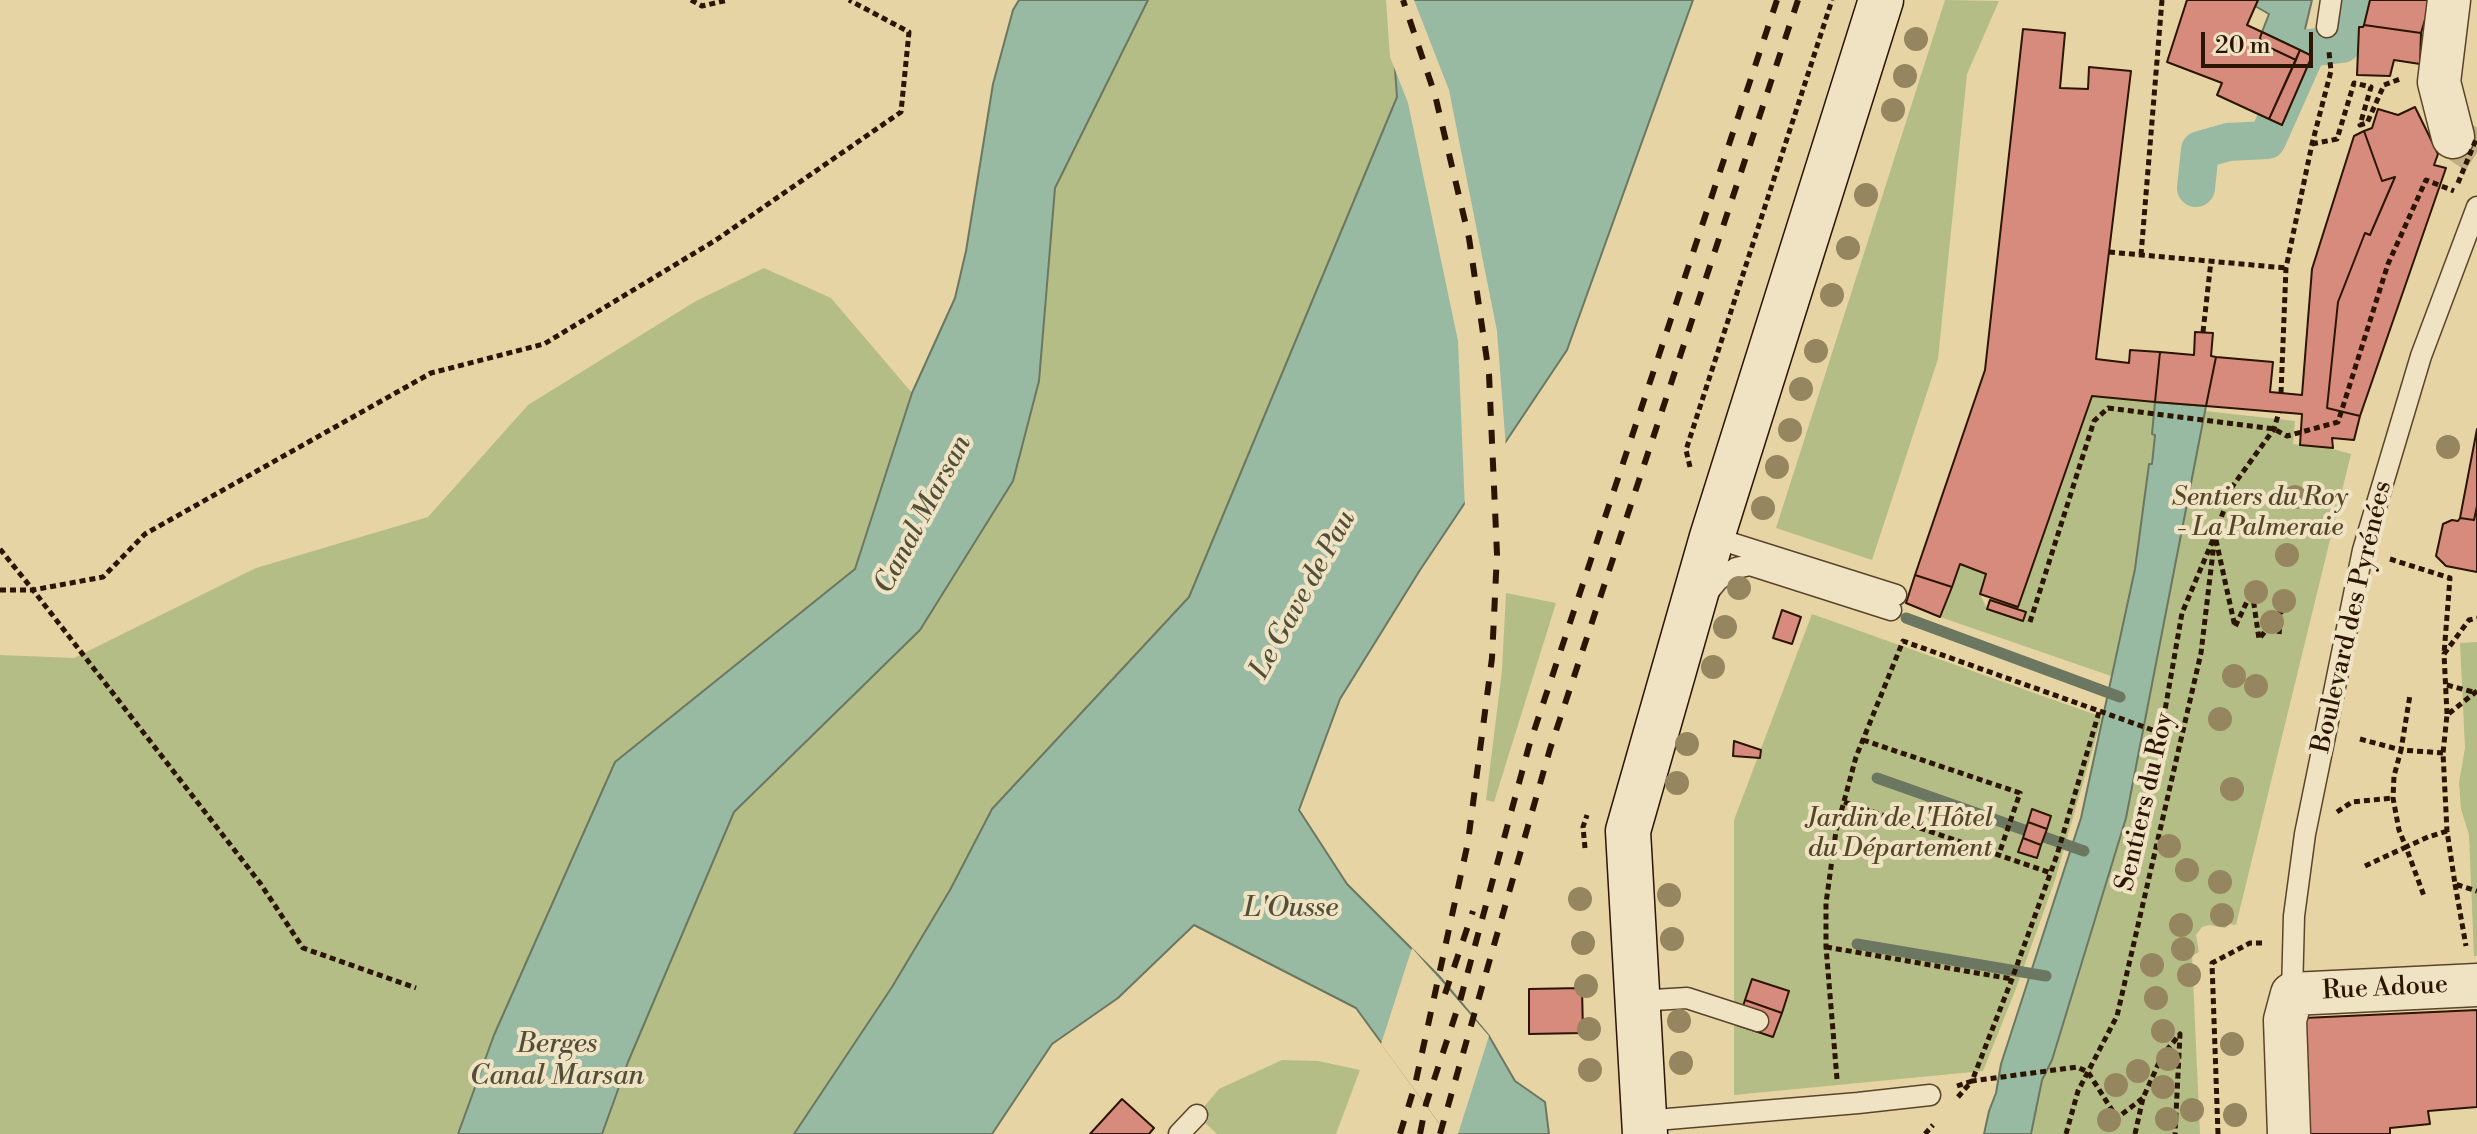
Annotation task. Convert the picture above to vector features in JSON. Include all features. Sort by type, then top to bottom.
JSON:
[{"type":"main road","points":[[1644,1128],[1628,831],[1712,537],[1881,0]]},
{"type":"street","points":[[2449,0],[2439,82],[2465,137]]},
{"type":"street","name":"Rue Adoue","points":[[2292,994],[2472,970]]},
{"type":"street","name":"Boulevard des Pyrénées","points":[[2289,1134],[2285,1020],[2292,994]]},
{"type":"lane","points":[[2327,27],[2331,0]]},
{"type":"lane","name":"Boulevard des Pyrénées","points":[[2292,994],[2294,916],[2305,834],[2363,550],[2471,201]]},
{"type":"lane","points":[[1689,623],[1718,580],[1736,568],[1750,565],[1894,602],[1712,537]]},
{"type":"lane","points":[[1637,1001],[1687,998],[1758,1021]]},
{"type":"lane","points":[[1644,1128],[1930,1095]]},
{"type":"lane","points":[[1179,1134],[1197,1115]]},
{"type":"path","points":[[691,0],[702,6],[728,0]]},
{"type":"path","points":[[0,590],[33,590],[103,577],[145,534],[431,373],[544,344],[716,240],[901,112],[909,32],[849,0]]},
{"type":"path","points":[[2141,255],[2162,0]]},
{"type":"path","points":[[2281,393],[2286,268],[2331,71]]},
{"type":"path","points":[[2312,144],[2337,139],[2354,83],[2371,87],[2360,125],[2367,123],[2384,85],[2406,77]]},
{"type":"path","points":[[2458,183],[2465,137]]},
{"type":"path","points":[[2030,622],[2094,421],[2108,408],[2274,429],[2287,436],[2338,422],[2388,264],[2426,180],[2471,201]]},
{"type":"path","points":[[2109,252],[2286,268]]},
{"type":"path","points":[[2203,332],[2211,261]]},
{"type":"path","name":"Sentiers du Roy","points":[[2066,1134],[2078,1091],[2117,1016],[2201,653],[2215,535],[2232,487],[2274,429],[2279,412]]},
{"type":"path","points":[[2215,535],[2235,627],[2252,591],[2259,639],[2281,611],[2279,635]]},
{"type":"path","points":[[1841,1105],[1833,1047],[1826,903],[1836,831],[1844,802],[1863,740],[1903,641],[2161,733],[2182,613],[2215,535]]},
{"type":"path","points":[[0,549],[260,883],[303,948],[416,988]]},
{"type":"path","points":[[2438,575],[2450,578],[2444,654],[2447,715],[2443,753],[2447,831],[2472,970]]},
{"type":"path","points":[[2444,654],[2469,620],[2477,618]]},
{"type":"path","points":[[2447,685],[2475,692]]},
{"type":"path","points":[[2447,715],[2475,692]]},
{"type":"path","points":[[2410,695],[2394,776],[2393,798],[2399,830],[2424,896]]},
{"type":"path","points":[[1972,1081],[2051,873],[2099,712]]},
{"type":"path","points":[[2360,739],[2401,750],[2443,753]]},
{"type":"path","points":[[1863,740],[2020,793],[1999,854]]},
{"type":"path","points":[[2352,802],[2393,798]]},
{"type":"path","points":[[1844,802],[2051,873]]},
{"type":"path","points":[[2365,866],[2447,831]]},
{"type":"path","points":[[2455,884],[2477,891]]},
{"type":"path","points":[[2218,1134],[2212,963],[2250,943],[2293,942]]},
{"type":"path","points":[[1826,947],[2012,979]]},
{"type":"path","points":[[2135,1134],[2143,1098],[2162,1056],[2180,1034],[2175,1134]]},
{"type":"path","points":[[1930,1095],[1972,1081],[2077,1067],[2088,1072],[2117,1118],[2143,1098]]},
{"type":"green space","points":[[1148,0],[1390,0],[1397,97],[1189,597],[992,809],[950,890],[892,987],[794,1134],[602,1134],[628,1062],[734,812],[920,630],[1039,381],[1055,188]]},
{"type":"green space","points":[[1945,0],[1999,1],[1967,74],[1938,359],[1872,560],[1776,528]]},
{"type":"green space","points":[[764,268],[831,298],[912,393],[855,569],[615,762],[494,1035],[458,1134],[0,1134],[0,655],[74,658],[256,568],[428,517],[528,405],[696,301]]},
{"type":"green space","points":[[2092,396],[2155,402],[2152,464],[2148,465],[2135,569],[2111,676],[1940,617],[1960,564],[1986,574],[1980,594],[1987,609],[2023,620],[2026,612],[2018,607]]},
{"type":"green space","name":"Sentiers du Roy - La Palmeraie","points":[[2205,411],[2295,421],[2293,444],[2351,454],[2236,925],[2229,924],[2225,928],[2209,925],[2202,927],[2196,935],[2199,952],[2192,956],[2200,1134],[2031,1134],[2042,1080],[2052,1060],[2126,818]]},
{"type":"green space","points":[[1506,593],[1556,603],[1494,802],[1486,800],[1502,670]]},
{"type":"green space","name":"Jardin de l'Hôtel du Département","points":[[1812,614],[2102,717],[2055,880],[1983,1071],[1734,1095],[1734,820]]},
{"type":"green space","points":[[2477,642],[2477,956],[2474,956],[2469,835],[2461,809],[2459,783],[2465,748],[2460,643]]},
{"type":"green space","points":[[1282,1060],[1318,1061],[1360,1070],[1336,1134],[1217,1134],[1197,1115],[1219,1089]]},
{"type":"water","name":"Berges Canal Marsan","points":[[1019,0],[1148,0],[1055,188],[1039,381],[1013,481],[920,630],[734,812],[628,1062],[602,1134],[458,1134],[494,1035],[615,762],[855,569],[912,393],[955,298],[966,251],[993,84],[1013,10]]},
{"type":"water","points":[[1390,0],[1693,0],[1567,350],[1420,570],[1340,699],[1299,810],[1347,884],[1439,976],[1489,1036],[1515,1081],[1545,1102],[1549,1134],[1448,1134],[1356,1008],[1194,925],[1118,998],[1052,1044],[992,1134],[794,1134],[892,987],[950,890],[992,809],[1189,597],[1397,97]]},
{"type":"water","points":[[2258,0],[2312,0],[2300,50],[2262,32],[2269,14],[2255,6]]},
{"type":"water","points":[[2337,0],[2370,0],[2364,25],[2358,24],[2351,40],[2334,34],[2339,17]]},
{"type":"water","points":[[2155,402],[2206,406],[2126,818],[2052,1060],[2042,1080],[2031,1134],[1984,1134],[2001,1064],[2081,818],[2135,569],[2149,464],[2152,464]]},
{"type":"pier","points":[[1386,0],[1414,0],[1449,90],[1497,331],[1506,448],[1465,509],[1458,341],[1408,103],[1390,57]]},
{"type":"pier","points":[[1412,948],[1489,1036],[1458,1134],[1447,1134],[1381,1044]]},
{"type":"building","points":[[2187,0],[2258,0],[2247,25],[2262,32],[2262,44],[2296,60],[2269,119],[2217,95],[2222,83],[2167,62]]},
{"type":"building","points":[[2370,0],[2431,0],[2421,33],[2364,25]]},
{"type":"building","points":[[2364,25],[2421,33],[2420,64],[2394,60],[2390,76],[2357,75],[2359,27]]},
{"type":"building","points":[[2023,29],[2065,33],[2060,88],[2088,89],[2089,67],[2131,71],[2096,359],[2129,363],[2130,350],[2160,352],[2155,402],[2092,396],[2018,607],[1980,594],[1986,574],[1960,564],[1952,587],[1915,575],[1985,370]]},
{"type":"building","points":[[2262,32],[2300,50],[2296,60],[2262,44]]},
{"type":"building","points":[[2300,50],[2312,56],[2282,125],[2269,119]]},
{"type":"building","points":[[2415,107],[2438,154],[2434,165],[2446,168],[2360,416],[2327,408],[2338,302],[2365,233],[2370,235],[2395,177],[2382,181],[2364,131],[2372,128],[2378,109],[2398,115]]},
{"type":"building","points":[[2364,131],[2382,181],[2395,177],[2370,235],[2365,233],[2338,302],[2327,408],[2360,416],[2354,440],[2332,438],[2333,448],[2300,445],[2302,414],[2206,406],[2216,357],[2273,362],[2270,392],[2302,395],[2312,269],[2354,136]]},
{"type":"building","points":[[2195,332],[2213,333],[2211,356],[2216,357],[2206,406],[2155,402],[2160,352],[2194,355]]},
{"type":"building","points":[[2477,429],[2477,506],[2474,520],[2460,518]]},
{"type":"building","points":[[2477,506],[2477,572],[2446,566],[2436,556],[2443,524],[2460,518],[2474,520]]},
{"type":"building","points":[[1915,575],[1952,587],[1940,617],[1906,603]]},
{"type":"building","points":[[1990,600],[2026,612],[2023,621],[1987,609]]},
{"type":"building","points":[[1782,610],[1801,617],[1792,644],[1773,638]]},
{"type":"building","points":[[1734,741],[1761,750],[1760,758],[1733,756]]},
{"type":"building","points":[[2032,809],[2051,816],[2047,829],[2028,822]]},
{"type":"building","points":[[2028,822],[2047,829],[2041,845],[2023,838]]},
{"type":"building","points":[[2023,838],[2041,845],[2037,858],[2018,852]]},
{"type":"building","points":[[1752,979],[1789,991],[1782,1013],[1745,1000]]},
{"type":"building","points":[[1582,988],[1583,1033],[1529,1034],[1529,989]]},
{"type":"building","points":[[1745,1000],[1782,1013],[1773,1037],[1737,1025]]},
{"type":"building","points":[[2477,1010],[2477,1107],[2428,1111],[2430,1124],[2390,1128],[2390,1134],[2309,1134],[2304,1018]]},
{"type":"building","points":[[1122,1099],[1154,1128],[1149,1134],[1090,1134]]},
{"type":"waterway","points":[[2308,48],[2342,44],[2351,0]]},
{"type":"waterway","points":[[2196,188],[2200,150],[2228,142],[2267,140],[2308,48]]},
{"type":"waterway","points":[[1906,618],[2120,697]]},
{"type":"waterway","points":[[1877,778],[2084,851]]},
{"type":"waterway","points":[[1857,944],[2046,976]]},
{"type":"tunnel","points":[[2453,137],[2477,153]]},
{"type":"railway","points":[[1400,1134],[1415,1085],[1468,842],[1492,658],[1497,554],[1489,374],[1469,238],[1435,95],[1403,0]]},
{"type":"railway","points":[[1420,1134],[1426,1104],[1460,1001],[1529,746],[1777,0]]},
{"type":"railway","points":[[1440,1134],[1550,749],[1798,0]]},
{"type":"railway","points":[[1445,994],[1473,911]]},
{"type":"water label","name":"Canal Marsan","points":[[924,515]]},
{"type":"water label","name":"Le Gave de Pau","points":[[1304,595]]},
{"type":"water label","name":"L'Ousse","points":[[1291,909]]}]
